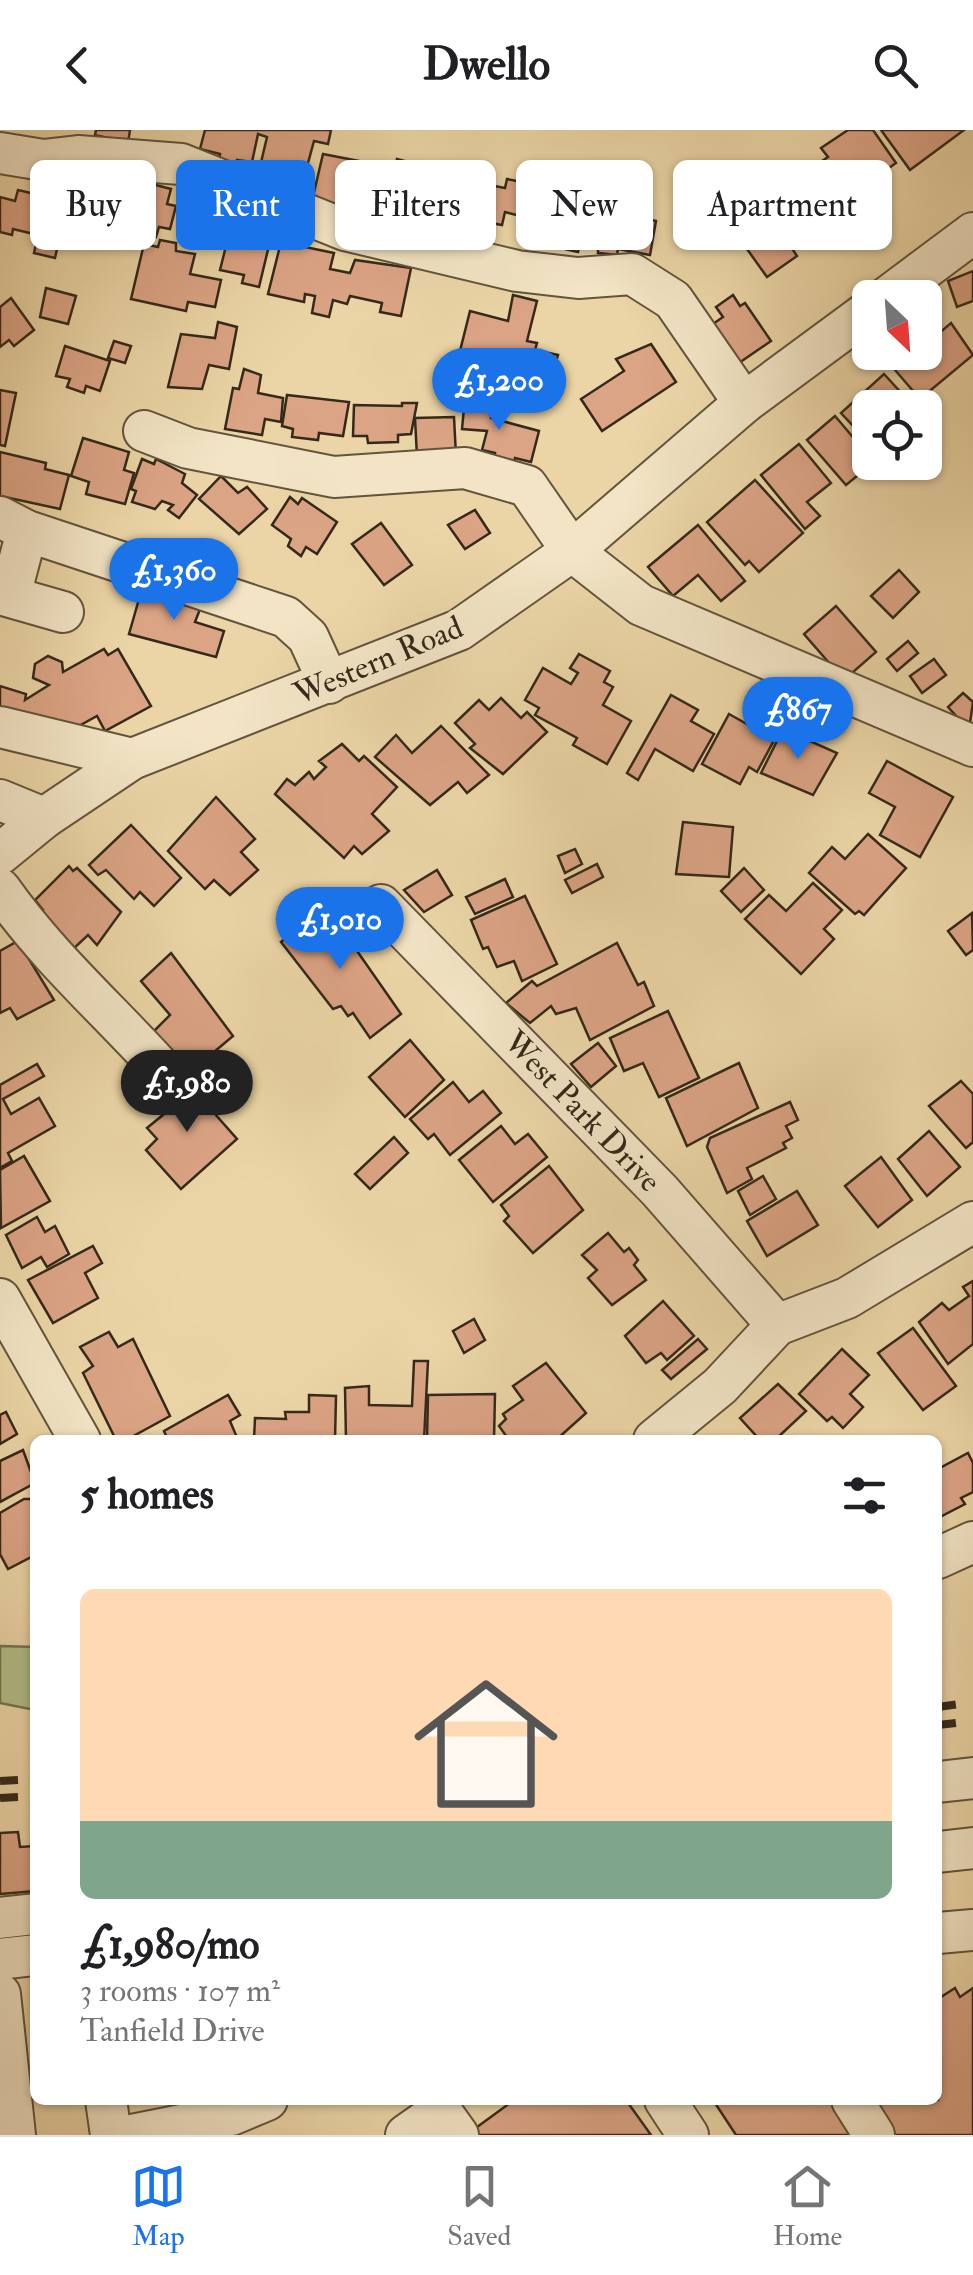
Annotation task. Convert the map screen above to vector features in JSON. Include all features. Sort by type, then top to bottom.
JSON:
[{"type":"street","points":[[0,153],[44,160],[185,148],[345,230],[518,271],[578,278],[632,274],[673,300],[744,403]]},
{"type":"street","points":[[910,280],[973,233]]},
{"type":"street","name":"Western Road","points":[[0,854],[44,818],[132,760],[459,630],[572,551],[744,403],[852,323]]},
{"type":"street","points":[[144,431],[187,434],[334,478],[466,468],[528,486],[572,551],[641,605],[973,746]]},
{"type":"street","points":[[64,612],[5,595],[13,524],[286,617],[308,637],[329,684]]},
{"type":"street","points":[[0,727],[132,760]]},
{"type":"street","points":[[0,800],[44,818]]},
{"type":"street","points":[[0,888],[65,973],[116,1018],[169,1077]]},
{"type":"street","name":"West Park Drive","points":[[382,905],[660,1191],[777,1326]]},
{"type":"street","points":[[665,1435],[720,1386],[777,1326],[846,1298],[973,1222]]},
{"type":"street","points":[[0,1298],[77,1435]]},
{"type":"street","points":[[942,1556],[973,1542]]},
{"type":"street","points":[[942,1782],[973,1778]]},
{"type":"street","points":[[942,1852],[973,1848]]},
{"type":"street","points":[[0,1918],[30,1915]]},
{"type":"street","points":[[942,1933],[973,1930]]},
{"type":"street","points":[[0,1959],[30,1956]]},
{"type":"street","points":[[0,1994],[15,2135]]},
{"type":"street","points":[[107,2105],[111,2135]]},
{"type":"street","points":[[131,2135],[230,2115],[255,2105]]},
{"type":"street","points":[[668,2105],[688,2135]]},
{"type":"street","points":[[855,2105],[874,2135]]},
{"type":"street","points":[[406,2135],[443,2115]]},
{"type":"green space","points":[[0,1646],[30,1647],[30,1709],[0,1703]]},
{"type":"building","points":[[96,130],[130,130],[128,143],[95,135]]},
{"type":"building","points":[[205,130],[331,130],[328,144],[314,141],[309,160],[262,160],[267,137],[258,134],[252,160],[219,160],[220,154],[200,149]]},
{"type":"building","points":[[848,130],[873,130],[896,163],[824,160],[828,157],[821,148]]},
{"type":"building","points":[[881,130],[964,130],[910,170]]},
{"type":"building","points":[[323,154],[354,160],[335,160],[335,210],[315,206]]},
{"type":"building","points":[[507,179],[516,181],[516,215],[505,212],[502,225],[496,224],[496,186],[505,188]]},
{"type":"building","points":[[156,185],[171,189],[167,204],[176,206],[170,229],[159,227],[156,237]]},
{"type":"building","points":[[18,190],[30,193],[30,233],[13,229],[12,235],[0,232],[0,197],[15,201]]},
{"type":"building","points":[[160,240],[176,243],[176,251],[195,254],[190,274],[221,280],[215,307],[188,302],[186,311],[131,299],[143,250],[158,247]]},
{"type":"building","points":[[35,250],[57,250],[55,258],[34,253]]},
{"type":"building","points":[[225,250],[268,250],[259,287],[242,283],[244,275],[220,270]]},
{"type":"building","points":[[279,250],[334,253],[330,269],[350,273],[355,260],[411,268],[401,316],[380,312],[382,303],[350,296],[347,304],[333,300],[329,317],[312,313],[315,296],[305,294],[304,302],[268,294]]},
{"type":"building","points":[[598,250],[618,250],[617,255]]},
{"type":"building","points":[[623,250],[651,250],[650,255]]},
{"type":"building","points":[[748,250],[793,250],[797,256],[767,277]]},
{"type":"building","points":[[973,271],[973,301],[957,307],[948,281]]},
{"type":"building","points":[[46,288],[76,296],[68,324],[40,317]]},
{"type":"building","points":[[513,295],[537,301],[527,341],[537,343],[535,350],[558,355],[549,385],[458,359],[470,311],[508,321]]},
{"type":"building","points":[[733,295],[740,306],[745,303],[771,341],[736,365],[710,326],[723,317],[716,307]]},
{"type":"building","points":[[11,298],[34,330],[14,346],[9,340],[0,347],[0,307]]},
{"type":"building","points":[[218,322],[237,327],[229,369],[209,365],[202,389],[168,387],[181,334],[215,338]]},
{"type":"building","points":[[951,323],[973,355],[931,390],[912,390],[895,370],[942,370],[942,331]]},
{"type":"building","points":[[114,341],[131,346],[125,363],[108,358]]},
{"type":"building","points":[[651,344],[676,382],[602,431],[581,399],[624,371],[616,359]]},
{"type":"building","points":[[65,346],[110,361],[100,391],[86,386],[84,393],[67,387],[70,379],[56,376]]},
{"type":"building","points":[[244,369],[261,375],[258,393],[283,398],[281,422],[265,419],[262,435],[225,429],[233,388],[239,389]]},
{"type":"building","points":[[884,374],[899,390],[866,390]]},
{"type":"building","points":[[0,390],[16,393],[5,446],[0,445]]},
{"type":"building","points":[[287,395],[349,402],[343,436],[319,433],[318,440],[292,437],[293,429],[282,426]]},
{"type":"building","points":[[465,398],[493,401],[491,418],[539,431],[531,462],[515,458],[513,466],[494,461],[495,453],[482,450],[487,431],[462,429]]},
{"type":"building","points":[[417,403],[411,434],[398,435],[398,442],[368,443],[367,436],[353,436],[354,405]]},
{"type":"building","points":[[852,403],[852,425],[841,413]]},
{"type":"building","points":[[835,416],[852,436],[852,480],[846,485],[807,440]]},
{"type":"building","points":[[454,417],[456,456],[417,457],[415,418]]},
{"type":"building","points":[[83,438],[129,452],[124,470],[134,473],[125,504],[86,494],[89,482],[71,476]]},
{"type":"building","points":[[799,444],[831,483],[807,502],[820,516],[805,529],[761,475]]},
{"type":"building","points":[[0,452],[46,463],[45,469],[69,475],[60,509],[0,496]]},
{"type":"building","points":[[142,459],[154,464],[156,459],[185,474],[182,483],[197,495],[179,518],[168,510],[173,505],[162,501],[155,509],[132,502],[136,491],[131,489]]},
{"type":"building","points":[[221,476],[238,493],[247,487],[267,509],[239,534],[199,499]]},
{"type":"building","points":[[755,480],[803,533],[759,572],[749,561],[745,565],[707,522]]},
{"type":"building","points":[[290,497],[298,504],[302,498],[337,522],[317,554],[306,547],[301,556],[288,546],[291,539],[272,525]]},
{"type":"building","points":[[475,510],[490,533],[465,549],[448,525]]},
{"type":"building","points":[[381,523],[412,565],[384,585],[352,544]]},
{"type":"building","points":[[698,525],[745,581],[721,601],[698,575],[673,596],[648,567]]},
{"type":"building","points":[[899,570],[919,592],[893,618],[871,596]]},
{"type":"building","points":[[143,585],[202,604],[195,622],[224,631],[216,657],[129,634]]},
{"type":"building","points":[[836,606],[876,652],[844,680],[804,634]]},
{"type":"building","points":[[908,641],[918,653],[897,671],[887,659]]},
{"type":"building","points":[[104,649],[108,655],[118,649],[151,706],[105,731],[97,716],[68,732],[0,715],[0,686],[26,694],[25,700],[49,685],[33,678],[35,664],[48,656],[62,662],[63,672]]},
{"type":"building","points":[[579,654],[610,671],[604,682],[613,687],[603,705],[631,721],[607,764],[573,745],[577,738],[535,715],[539,708],[525,700],[543,668],[571,684],[578,673],[570,668]]},
{"type":"building","points":[[934,659],[946,675],[922,693],[910,676]]},
{"type":"building","points":[[963,693],[973,702],[969,730],[948,707]]},
{"type":"building","points":[[671,695],[698,710],[691,721],[714,734],[693,771],[655,749],[638,780],[627,773]]},
{"type":"building","points":[[501,698],[521,718],[527,712],[547,732],[503,774],[470,748],[475,744],[455,723],[479,700],[489,710]]},
{"type":"building","points":[[729,714],[754,728],[759,717],[780,729],[757,772],[749,767],[740,784],[702,764]]},
{"type":"building","points":[[441,726],[489,775],[467,793],[458,782],[430,805],[375,757],[396,735],[412,753]]},
{"type":"building","points":[[783,729],[837,753],[813,795],[761,773]]},
{"type":"building","points":[[342,744],[359,761],[364,756],[397,787],[372,814],[389,831],[362,854],[354,846],[344,858],[275,794],[287,779],[295,785],[309,772],[314,779],[326,767],[319,761]]},
{"type":"building","points":[[887,761],[953,797],[920,857],[880,835],[895,807],[869,793]]},
{"type":"building","points":[[216,797],[255,839],[241,852],[258,870],[230,895],[214,880],[205,889],[168,851]]},
{"type":"building","points":[[683,822],[733,827],[729,877],[676,874]]},
{"type":"building","points":[[131,825],[181,878],[154,906],[140,892],[134,899],[106,870],[98,875],[89,865]]},
{"type":"building","points":[[868,834],[906,868],[864,915],[859,911],[855,914],[809,873],[832,847],[845,859]]},
{"type":"building","points":[[575,849],[582,864],[565,873],[558,856]]},
{"type":"building","points":[[597,864],[603,877],[572,893],[565,880]]},
{"type":"building","points":[[69,866],[73,871],[77,868],[121,912],[97,945],[88,935],[70,952],[38,916],[43,910],[35,900]]},
{"type":"building","points":[[744,868],[764,890],[741,912],[721,891]]},
{"type":"building","points":[[437,870],[452,895],[424,912],[404,890]]},
{"type":"building","points":[[505,879],[513,897],[475,914],[466,897]]},
{"type":"building","points":[[813,883],[842,910],[824,929],[834,939],[801,974],[745,919],[769,895],[786,911]]},
{"type":"building","points":[[525,896],[557,964],[522,981],[514,961],[497,967],[488,947],[483,949],[471,920]]},
{"type":"building","points":[[325,905],[401,1014],[370,1038],[353,1013],[348,1016],[341,1006],[333,1009],[281,942]]},
{"type":"building","points":[[972,913],[973,950],[966,955],[948,931]]},
{"type":"building","points":[[18,941],[54,1000],[17,1019],[10,1008],[0,1013],[0,951]]},
{"type":"building","points":[[617,943],[638,985],[644,982],[654,1006],[590,1040],[576,1008],[556,1014],[551,1006],[530,1023],[506,1003],[532,981],[537,986]]},
{"type":"building","points":[[171,953],[233,1036],[195,1068],[185,1056],[166,1056],[153,1032],[170,1015],[141,981]]},
{"type":"building","points":[[668,1011],[699,1078],[659,1097],[643,1063],[624,1071],[610,1038]]},
{"type":"building","points":[[410,1040],[444,1080],[405,1117],[369,1077]]},
{"type":"building","points":[[598,1043],[616,1066],[591,1087],[571,1064]]},
{"type":"building","points":[[739,1063],[758,1108],[687,1146],[666,1098]]},
{"type":"building","points":[[37,1064],[44,1076],[3,1099],[11,1114],[39,1098],[55,1126],[8,1153],[12,1161],[0,1168],[0,1085]]},
{"type":"building","points":[[184,1079],[237,1139],[181,1189],[146,1150],[157,1139],[147,1128],[169,1110],[160,1100]]},
{"type":"building","points":[[961,1081],[973,1094],[973,1142],[966,1148],[929,1106]]},
{"type":"building","points":[[453,1082],[469,1102],[483,1091],[501,1113],[450,1155],[434,1134],[428,1139],[410,1119]]},
{"type":"building","points":[[790,1102],[798,1120],[786,1126],[792,1138],[783,1143],[786,1148],[747,1168],[752,1179],[727,1193],[707,1147],[710,1138]]},
{"type":"building","points":[[501,1126],[515,1144],[528,1134],[547,1157],[493,1202],[459,1160]]},
{"type":"building","points":[[929,1131],[960,1167],[927,1196],[898,1159]]},
{"type":"building","points":[[394,1137],[408,1153],[370,1189],[355,1174]]},
{"type":"building","points":[[24,1156],[50,1201],[1,1228],[0,1170]]},
{"type":"building","points":[[881,1157],[912,1200],[878,1227],[845,1186]]},
{"type":"building","points":[[549,1166],[583,1210],[533,1253],[504,1221],[509,1216],[501,1205]]},
{"type":"building","points":[[763,1176],[776,1199],[750,1215],[738,1191]]},
{"type":"building","points":[[797,1191],[818,1225],[767,1256],[747,1221]]},
{"type":"building","points":[[37,1217],[45,1232],[55,1226],[69,1254],[47,1267],[41,1257],[22,1268],[6,1235]]},
{"type":"building","points":[[608,1233],[624,1252],[629,1248],[638,1260],[634,1265],[646,1280],[612,1305],[588,1278],[597,1270],[582,1255]]},
{"type":"building","points":[[93,1246],[102,1263],[85,1273],[98,1298],[53,1323],[28,1280]]},
{"type":"building","points":[[973,1281],[973,1344],[948,1364],[919,1322],[942,1303],[949,1310],[969,1296],[963,1287]]},
{"type":"building","points":[[663,1301],[694,1336],[667,1360],[661,1353],[646,1363],[625,1336]]},
{"type":"building","points":[[474,1319],[485,1340],[464,1353],[453,1331]]},
{"type":"building","points":[[913,1328],[956,1386],[923,1410],[878,1353]]},
{"type":"building","points":[[109,1332],[118,1347],[133,1339],[170,1416],[135,1435],[114,1435],[83,1373],[93,1366],[80,1347]]},
{"type":"building","points":[[698,1339],[707,1349],[671,1379],[662,1370]]},
{"type":"building","points":[[842,1349],[869,1375],[850,1394],[863,1407],[843,1428],[832,1417],[827,1421],[799,1394]]},
{"type":"building","points":[[414,1361],[428,1361],[424,1435],[346,1435],[345,1388],[369,1386],[369,1405],[412,1406]]},
{"type":"building","points":[[546,1363],[586,1413],[562,1435],[505,1435],[499,1426],[506,1419],[503,1414],[523,1400],[513,1386]]},
{"type":"building","points":[[778,1384],[806,1411],[780,1435],[755,1435],[740,1418]]},
{"type":"building","points":[[495,1394],[494,1435],[427,1435],[428,1395]]},
{"type":"building","points":[[228,1395],[240,1415],[230,1421],[236,1435],[166,1435],[164,1431]]},
{"type":"building","points":[[309,1395],[336,1396],[335,1435],[254,1435],[255,1418],[286,1419],[285,1412],[309,1412]]},
{"type":"building","points":[[6,1412],[17,1434],[0,1444],[0,1415]]},
{"type":"building","points":[[23,1450],[30,1469],[30,1486],[0,1502],[0,1461]]},
{"type":"building","points":[[968,1453],[973,1463],[973,1492],[961,1498],[965,1504],[942,1516],[942,1467]]},
{"type":"building","points":[[30,1499],[30,1558],[8,1569],[0,1554],[0,1513]]},
{"type":"building","points":[[18,1832],[20,1847],[30,1846],[30,1891],[0,1894],[0,1833]]},
{"type":"building","points":[[955,1988],[960,1997],[973,1988],[973,2135],[891,2135],[872,2105],[942,2105],[942,1996]]},
{"type":"building","points":[[507,2105],[630,2105],[651,2135],[477,2135],[473,2130]]},
{"type":"building","points":[[716,2105],[835,2105],[855,2135],[736,2135]]},
{"type":"railway","points":[[942,1706],[973,1702]]},
{"type":"railway","points":[[942,1725],[973,1721]]},
{"type":"railway","points":[[0,1781],[30,1779]]},
{"type":"railway","points":[[0,1798],[30,1796]]}]
